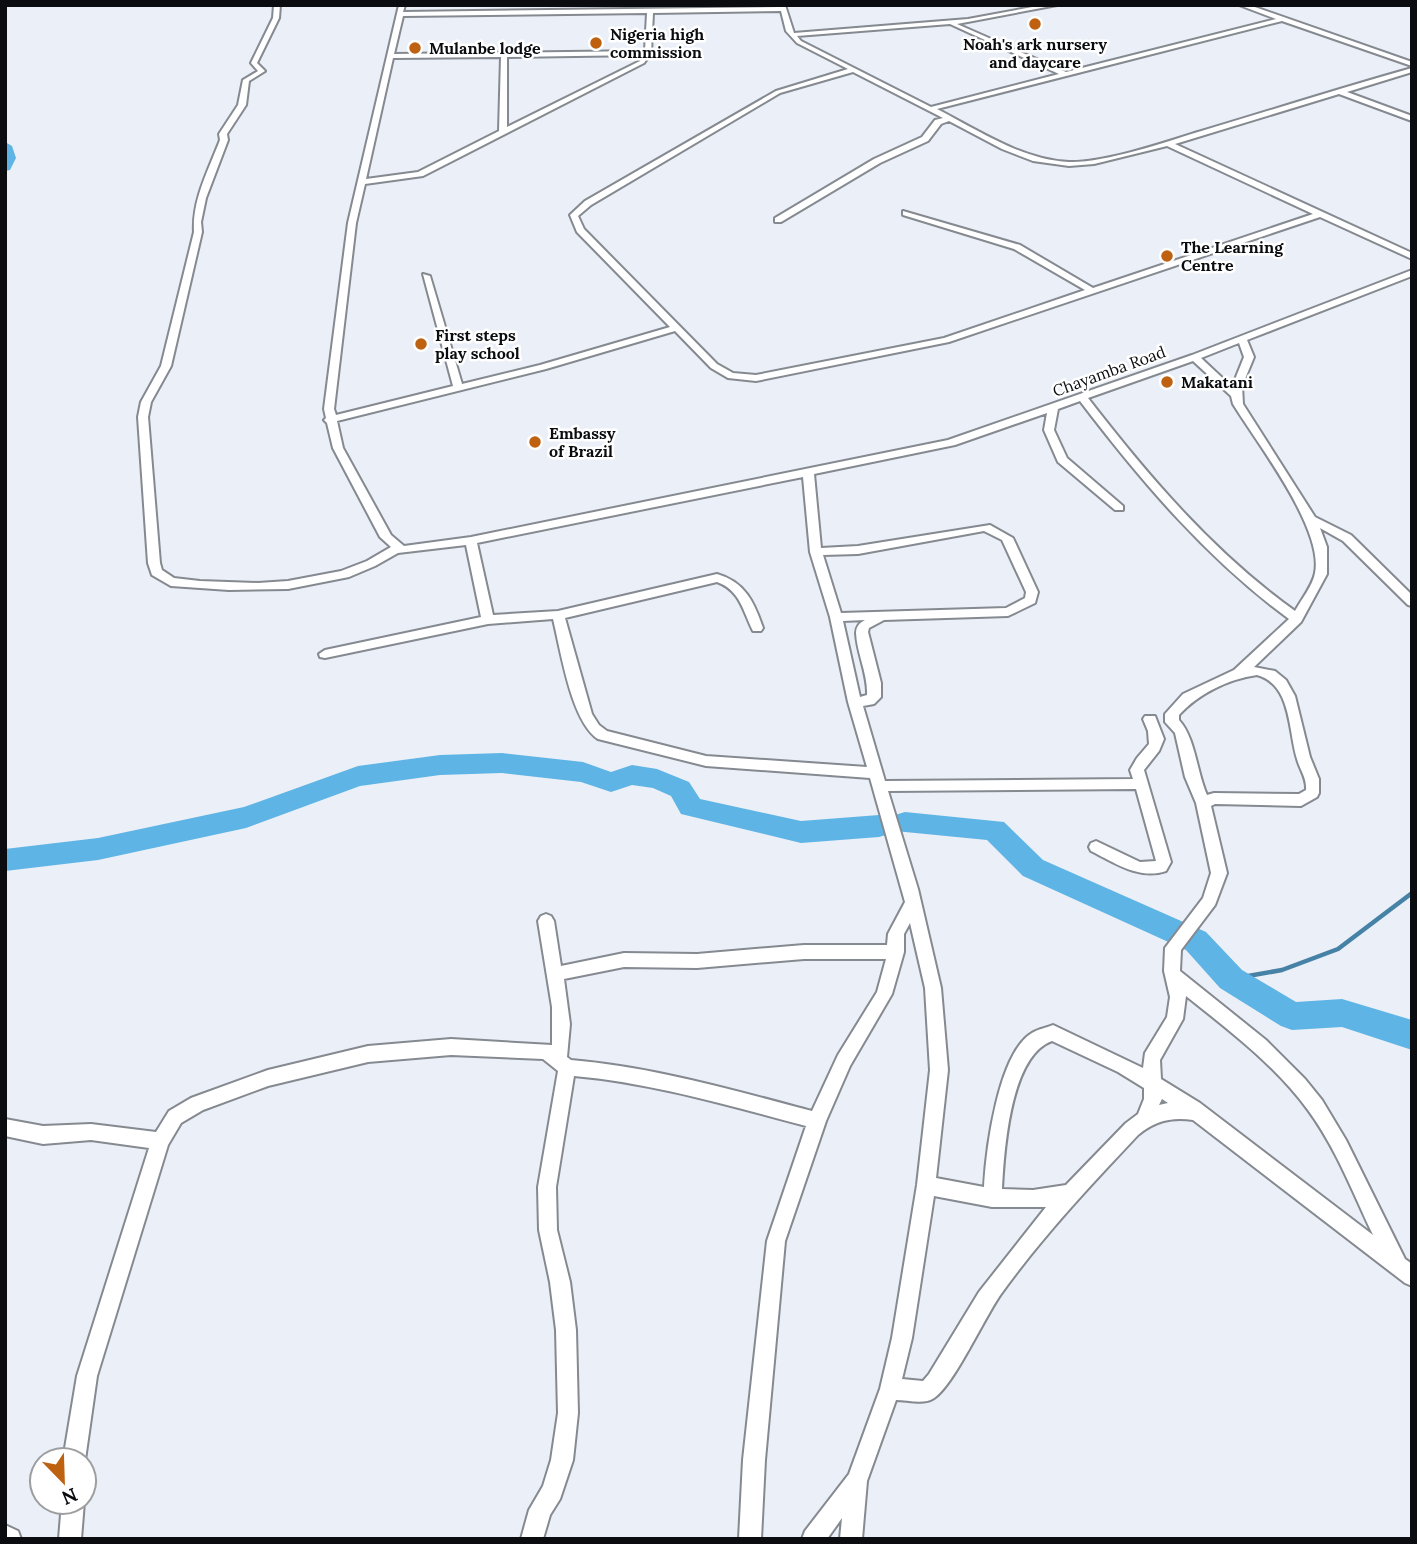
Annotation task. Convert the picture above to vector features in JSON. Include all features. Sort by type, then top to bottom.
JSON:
[{"type":"street","points":[[277,5],[278,13],[254,65],[262,71],[247,78],[246,95],[223,134],[224,140],[210,169],[205,195],[196,218],[198,232],[191,248],[166,366],[146,402],[145,445],[156,572],[171,582],[276,586],[346,576],[372,565],[396,549],[386,537],[338,448],[329,420],[349,249],[361,182],[401,10],[782,7],[792,35],[948,119],[1021,154],[1050,162],[1094,162],[1168,144],[1412,70]]},
{"type":"street","points":[[792,35],[950,23],[1054,5]]},
{"type":"street","points":[[1242,5],[1412,64]]},
{"type":"street","points":[[361,182],[421,174],[645,60],[648,53],[650,10]]},
{"type":"street","points":[[930,109],[1282,19]]},
{"type":"street","points":[[950,23],[1066,75]]},
{"type":"street","points":[[390,56],[648,53]]},
{"type":"street","points":[[503,133],[505,54]]},
{"type":"street","points":[[853,70],[778,92],[588,203],[574,215],[579,230],[719,370],[731,376],[756,378],[917,348],[1321,214]]},
{"type":"street","points":[[1340,92],[1412,119]]},
{"type":"street","points":[[778,220],[868,167],[925,139],[938,122],[948,119]]},
{"type":"street","points":[[1168,144],[1412,256]]},
{"type":"street","points":[[906,213],[1017,247],[1093,291]]},
{"type":"street","name":"Chayamba Road","points":[[396,549],[418,550],[471,541],[951,443],[1195,357],[1412,273]]},
{"type":"street","points":[[426,276],[459,389]]},
{"type":"street","points":[[329,420],[459,389],[676,328]]},
{"type":"street","points":[[1234,394],[1250,357],[1242,339]]},
{"type":"street","points":[[1195,357],[1234,394],[1250,425],[1290,481],[1311,519],[1321,547],[1321,574],[1297,619],[1239,673]]},
{"type":"street","points":[[1081,396],[1136,464],[1200,533],[1257,590],[1297,619]]},
{"type":"street","points":[[1053,407],[1049,430],[1062,460],[1119,508]]},
{"type":"street","points":[[808,473],[816,552],[836,617],[855,702],[913,902],[933,988],[938,1026],[939,1070],[926,1185],[890,1389],[857,1481],[851,1539]]},
{"type":"street","points":[[1311,519],[1347,538],[1412,602]]},
{"type":"street","points":[[816,552],[858,550],[986,527],[1003,534],[1010,542],[1032,592],[1031,600],[1008,612],[881,618],[836,617]]},
{"type":"street","points":[[471,541],[488,620]]},
{"type":"street","points":[[325,654],[488,620],[558,615],[717,578],[727,580],[740,590],[757,628]]},
{"type":"street","points":[[558,615],[585,715],[594,729],[603,734],[706,761],[878,780],[1140,784]]},
{"type":"street","points":[[855,702],[869,701],[874,697],[874,683],[862,632],[864,626],[881,618]]},
{"type":"street","points":[[890,1389],[927,1391],[935,1383],[992,1289],[1069,1194],[1145,1118],[1153,1099],[1151,1059],[1175,1019],[1178,997],[1173,977],[1174,948],[1210,901],[1219,873],[1203,803],[1192,777],[1181,731],[1172,722],[1172,714],[1188,698],[1239,673],[1247,671],[1265,674],[1279,682],[1290,694],[1305,763],[1314,787],[1312,793],[1301,800],[1214,798],[1203,803]]},
{"type":"street","points":[[1096,847],[1144,869],[1161,867],[1164,855],[1137,770],[1140,763],[1158,746],[1159,739],[1150,719]]},
{"type":"street","points":[[750,1539],[755,1447],[776,1241],[817,1121],[844,1061],[884,994],[896,952],[896,934],[913,902]]},
{"type":"street","points":[[532,1539],[540,1510],[552,1491],[562,1460],[568,1413],[566,1330],[560,1282],[548,1230],[547,1187],[563,1064],[564,1035],[546,921]]},
{"type":"street","points":[[555,974],[625,960],[697,961],[804,953],[896,952]]},
{"type":"street","points":[[1173,977],[1255,1040],[1285,1068],[1321,1114],[1405,1270]]},
{"type":"street","points":[[992,1198],[1007,1087],[1034,1038],[1041,1033],[1053,1033],[1152,1083],[1198,1112],[1405,1270]]},
{"type":"street","points":[[76,1446],[87,1376],[160,1141],[175,1117],[197,1104],[268,1078],[355,1056],[451,1047],[491,1047],[548,1051],[563,1064],[616,1072],[736,1099],[817,1121]]},
{"type":"street","points":[[1145,1118],[1181,1109],[1198,1112]]},
{"type":"street","points":[[5,1127],[43,1135],[91,1132],[160,1141]]},
{"type":"street","points":[[926,1185],[992,1198],[1047,1200],[1069,1194]]},
{"type":"street","points":[[813,1539],[857,1481]]},
{"type":"street","points":[[70,1539],[72,1516]]},
{"type":"street","points":[[5,1536],[10,1539]]},
{"type":"waterway","points":[[5,146],[9,158],[5,167]]},
{"type":"waterway","points":[[5,860],[98,849],[246,817],[358,776],[440,765],[502,763],[583,772],[611,782],[632,775],[657,779],[680,789],[691,807],[801,832],[879,826]]},
{"type":"waterway","points":[[905,823],[994,830],[1033,868],[1196,941],[1231,979],[1292,1016],[1342,1013],[1402,1030],[1412,1036]]},
{"type":"waterway","points":[[1231,979],[1282,970],[1338,949],[1412,893]]},
{"type":"place","name":"Noah's ark nursery and daycare","points":[[1035,24]]},
{"type":"place","name":"Nigeria high commission","points":[[596,43]]},
{"type":"place","name":"Mulanbe lodge","points":[[415,48]]},
{"type":"place","name":"The Learning Centre","points":[[1167,256]]},
{"type":"place","name":"First steps play school","points":[[421,344]]},
{"type":"place","name":"Makatani","points":[[1167,382]]},
{"type":"place","name":"Embassy of Brazil","points":[[535,442]]}]
